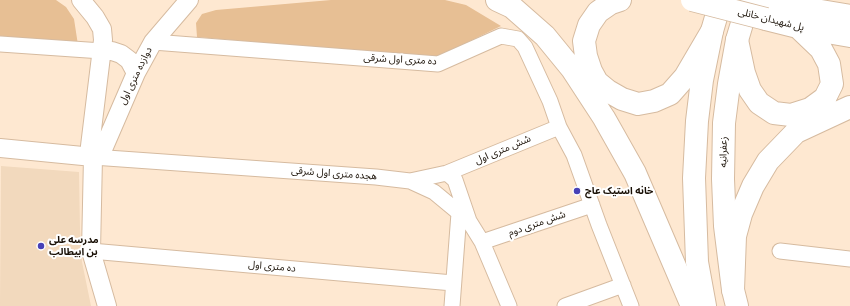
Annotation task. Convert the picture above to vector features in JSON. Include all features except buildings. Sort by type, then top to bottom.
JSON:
[{"type":"main road","points":[[497,0],[512,7],[545,36],[572,69],[604,118],[635,173],[692,306]]},
{"type":"main road","points":[[620,0],[611,3],[598,12],[589,25],[584,41],[586,56],[591,71],[597,82],[608,91],[622,99],[638,104],[654,101],[670,94],[685,77],[712,31]]},
{"type":"main road","name":"پل شهیدان خانلی","points":[[692,0],[762,5],[850,16]]},
{"type":"main road","points":[[705,306],[697,262],[694,178],[702,80],[712,31],[721,0]]},
{"type":"main road","name":"پل شهیدان خانلی","points":[[762,5],[798,27],[850,36]]},
{"type":"main road","name":"زعفرانیه","points":[[735,298],[726,226],[723,179],[724,123],[737,40],[762,5]]},
{"type":"main road","points":[[737,40],[744,73],[750,90],[759,103],[774,112],[791,115],[810,109],[825,98],[832,84],[829,64],[821,49],[798,27]]},
{"type":"main road","points":[[735,298],[735,236],[741,214],[753,186],[768,161],[796,132],[850,108]]},
{"type":"street","points":[[81,0],[95,17],[102,29],[103,40],[90,146],[93,157],[91,251],[107,306]]},
{"type":"street","name":"دوازده متری اول","points":[[93,157],[104,147],[136,72],[153,42],[189,0]]},
{"type":"street","name":"ده متری اول شرقی","points":[[153,42],[438,64],[493,38],[500,36],[518,39],[525,46],[550,101],[559,127],[574,155],[632,306]]},
{"type":"street","points":[[0,44],[112,51],[121,54],[129,60],[136,72]]},
{"type":"street","points":[[96,90],[104,99],[111,101],[118,100],[127,95]]},
{"type":"street","name":"شش متری اول","points":[[410,181],[447,173],[559,127]]},
{"type":"street","points":[[0,148],[93,157]]},
{"type":"street","name":"هجده متری اول شرقی","points":[[93,157],[368,176],[410,181],[434,192],[464,217],[482,242],[509,306]]},
{"type":"street","points":[[447,173],[456,180],[464,217],[452,306]]},
{"type":"street","name":"شش متری دوم","points":[[482,242],[592,205]]},
{"type":"street","name":"ده متری اول","points":[[91,251],[454,283]]},
{"type":"street","points":[[780,251],[850,258]]},
{"type":"street","points":[[565,306],[623,285]]},
{"type":"shaded area","points":[[0,0],[56,0],[66,7],[74,19],[78,45],[0,39]]},
{"type":"shaded area","points":[[331,0],[445,0],[466,5],[501,26],[435,58],[197,37],[196,23],[202,14],[216,10]]},
{"type":"shaded area","name":"مدرسه علی بن ابیطالب","points":[[1,166],[79,172],[82,262],[91,306],[0,306]]},
{"type":"place","name":"خانه استیک عاج","points":[[577,191]]},
{"type":"place","name":"مدرسه علی بن ابیطالب","points":[[41,246]]}]
